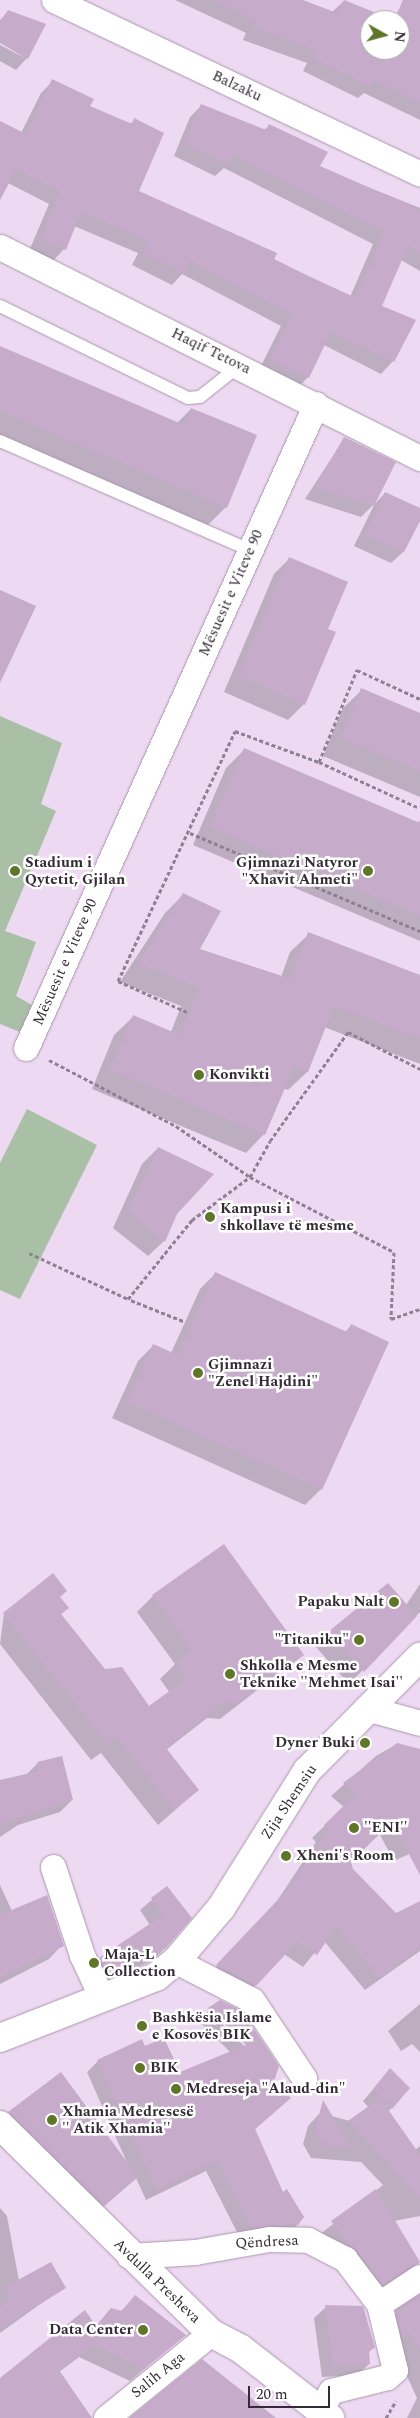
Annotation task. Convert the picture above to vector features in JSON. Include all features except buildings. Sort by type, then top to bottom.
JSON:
[{"type":"main road","name":"Zija Shemsiu","points":[[0,2038],[156,1977],[176,1961],[221,1908],[307,1771],[366,1708],[420,1657]]},
{"type":"main road","name":"Avdulla Presheva","points":[[0,2125],[129,2256],[211,2333],[241,2349],[317,2412]]},
{"type":"street","name":"Balzaku","points":[[54,0],[420,174]]},
{"type":"street","name":"Haqif Tetova","points":[[0,248],[316,404],[420,458]]},
{"type":"street","name":"Mësuesit e Viteve 90","points":[[26,1048],[316,404]]},
{"type":"street","points":[[366,1708],[420,1724]]},
{"type":"street","points":[[53,1867],[82,1955],[102,1998]]},
{"type":"street","points":[[176,1961],[252,2000],[304,2078]]},
{"type":"street","name":"Qëndresa","points":[[129,2256],[195,2252],[269,2239],[308,2240],[345,2259],[379,2304],[395,2370],[387,2377],[331,2391],[317,2412]]},
{"type":"street","points":[[379,2304],[420,2277]]},
{"type":"street","name":"Salih Aga","points":[[106,2418],[211,2333]]},
{"type":"lane","points":[[0,306],[188,398],[200,397],[239,366]]},
{"type":"lane","points":[[0,441],[250,550]]},
{"type":"path","points":[[319,762],[357,670],[420,699]]},
{"type":"path","points":[[187,1012],[118,981],[190,833],[235,731],[319,762],[417,807]]},
{"type":"path","points":[[190,833],[420,931]]},
{"type":"path","points":[[128,1299],[192,1220],[250,1177],[270,1141],[348,1032],[420,1069]]},
{"type":"path","points":[[26,1048],[176,1126],[250,1177],[394,1252],[391,1319],[420,1309]]},
{"type":"path","points":[[28,1253],[128,1299],[183,1321]]},
{"type":"green space","name":"Stadium i Qytetit, Gjilan","points":[[0,716],[62,743],[41,804],[56,811],[5,931],[36,942],[16,996],[37,1008],[25,1034],[0,1024]]},
{"type":"green space","points":[[27,1109],[97,1145],[20,1299],[0,1290],[0,1163]]},
{"type":"place","name":"Stadium i Qytetit, Gjilan","points":[[15,871]]},
{"type":"place","name":"Gjimnazi Natyror \"Xhavit Ahmeti\"","points":[[368,871]]},
{"type":"place","name":"Konvikti","points":[[199,1075]]},
{"type":"place","name":"Kampusi i shkollave të mesme","points":[[210,1217]]},
{"type":"place","name":"Gjimnazi \"Zenel Hajdini\"","points":[[198,1373]]},
{"type":"place","name":"Papaku Nalt","points":[[394,1602]]},
{"type":"place","name":"\"Titaniku\"","points":[[359,1640]]},
{"type":"place","name":"Shkolla e Mesme Teknike ''Mehmet Isai''","points":[[230,1674]]},
{"type":"place","name":"Dyner Buki","points":[[365,1743]]},
{"type":"place","name":"''ENI''","points":[[354,1828]]},
{"type":"place","name":"Xheni's Room","points":[[286,1856]]},
{"type":"place","name":"Maja-L Collection","points":[[94,1963]]},
{"type":"place","name":"Bashkësia Islame e Kosovës BIK","points":[[142,2026]]},
{"type":"place","name":"BIK","points":[[140,2068]]},
{"type":"place","name":"Medreseja \"Alaud-din\"","points":[[176,2089]]},
{"type":"place","name":"Xhamia Medresesë '' Atik Xhamia''","points":[[52,2120]]},
{"type":"place","name":"Data Center","points":[[143,2330]]}]
